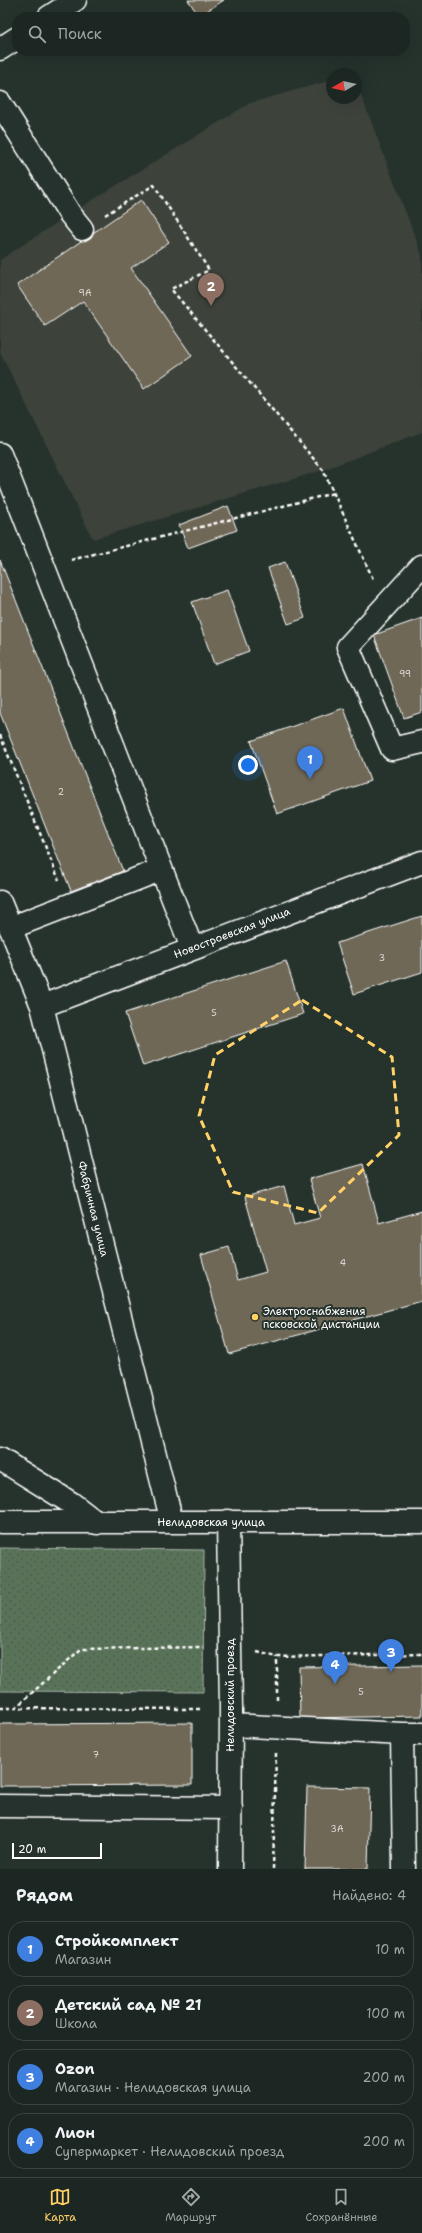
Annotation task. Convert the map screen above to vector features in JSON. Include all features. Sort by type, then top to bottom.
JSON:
[{"type":"street","points":[[57,12],[75,0]]},
{"type":"street","points":[[0,49],[12,41]]},
{"type":"street","points":[[0,103],[70,214],[82,229]]},
{"type":"street","points":[[0,454],[160,870],[192,948]]},
{"type":"street","points":[[422,566],[384,605],[348,647],[392,750],[422,742]]},
{"type":"street","name":"Новостроевская улица","points":[[42,1006],[422,862]]},
{"type":"street","points":[[10,928],[160,870]]},
{"type":"street","name":"Фабричная улица","points":[[0,902],[42,1006],[172,1522]]},
{"type":"street","points":[[0,1459],[71,1503],[97,1523]]},
{"type":"street","name":"Нелидовский проезд","points":[[228,1521],[231,1717],[230,1869]]},
{"type":"street","name":"Нелидовская улица","points":[[0,1522],[422,1522]]},
{"type":"street","points":[[231,1717],[277,1727],[412,1734],[404,1869]]},
{"type":"street","points":[[0,1806],[230,1808]]},
{"type":"path","points":[[82,229],[154,185],[209,270],[171,289],[323,470],[384,605]]},
{"type":"path","points":[[44,567],[334,493]]},
{"type":"path","points":[[0,735],[69,905]]},
{"type":"path","points":[[15,1708],[81,1649],[230,1646]]},
{"type":"path","points":[[273,1869],[278,1657],[422,1654]]},
{"type":"path","points":[[0,1708],[231,1717]]},
{"type":"highlighted area","points":[[302,1000],[392,1057],[399,1135],[318,1213],[233,1192],[199,1116],[215,1055]]},
{"type":"shaded area","points":[[326,82],[326,104],[362,104],[362,98],[422,255],[422,432],[323,470],[93,539],[0,352],[0,260],[70,214],[250,103]]},
{"type":"green space","points":[[0,1548],[204,1550],[203,1692],[0,1691]]},
{"type":"building","points":[[188,0],[224,0],[205,12],[196,12]]},
{"type":"building","points":[[141,200],[169,242],[131,268],[192,356],[144,389],[83,301],[45,326],[17,285]]},
{"type":"building","points":[[228,506],[237,530],[188,548],[179,525]]},
{"type":"building","points":[[0,560],[123,871],[71,891],[0,713]]},
{"type":"building","points":[[285,562],[305,618],[288,624],[268,568]]},
{"type":"building","points":[[227,590],[249,651],[214,664],[192,602]]},
{"type":"building","points":[[422,618],[422,712],[404,718],[374,635]]},
{"type":"building","points":[[344,708],[370,781],[277,814],[251,741]]},
{"type":"building","points":[[422,916],[422,972],[354,994],[337,943]]},
{"type":"building","points":[[286,961],[303,1014],[143,1066],[125,1013]]},
{"type":"building","points":[[363,1164],[379,1223],[422,1211],[422,1301],[229,1354],[201,1255],[229,1247],[238,1280],[266,1272],[245,1197],[284,1186],[294,1225],[320,1218],[309,1179]]},
{"type":"building","points":[[422,1665],[422,1716],[300,1718],[299,1667]]},
{"type":"building","points":[[192,1723],[192,1785],[0,1786],[0,1724]]},
{"type":"building","points":[[307,1787],[370,1788],[368,1869],[305,1869]]},
{"type":"place","name":"Детский сад № 21","points":[[211,306]]},
{"type":"place","name":"Стройкомплект","points":[[310,779]]},
{"type":"place","name":"Электроснабжения псковской дистанции","points":[[255,1317]]},
{"type":"place","name":"Ozon","points":[[391,1672]]},
{"type":"place","name":"Лион","points":[[335,1684]]}]
